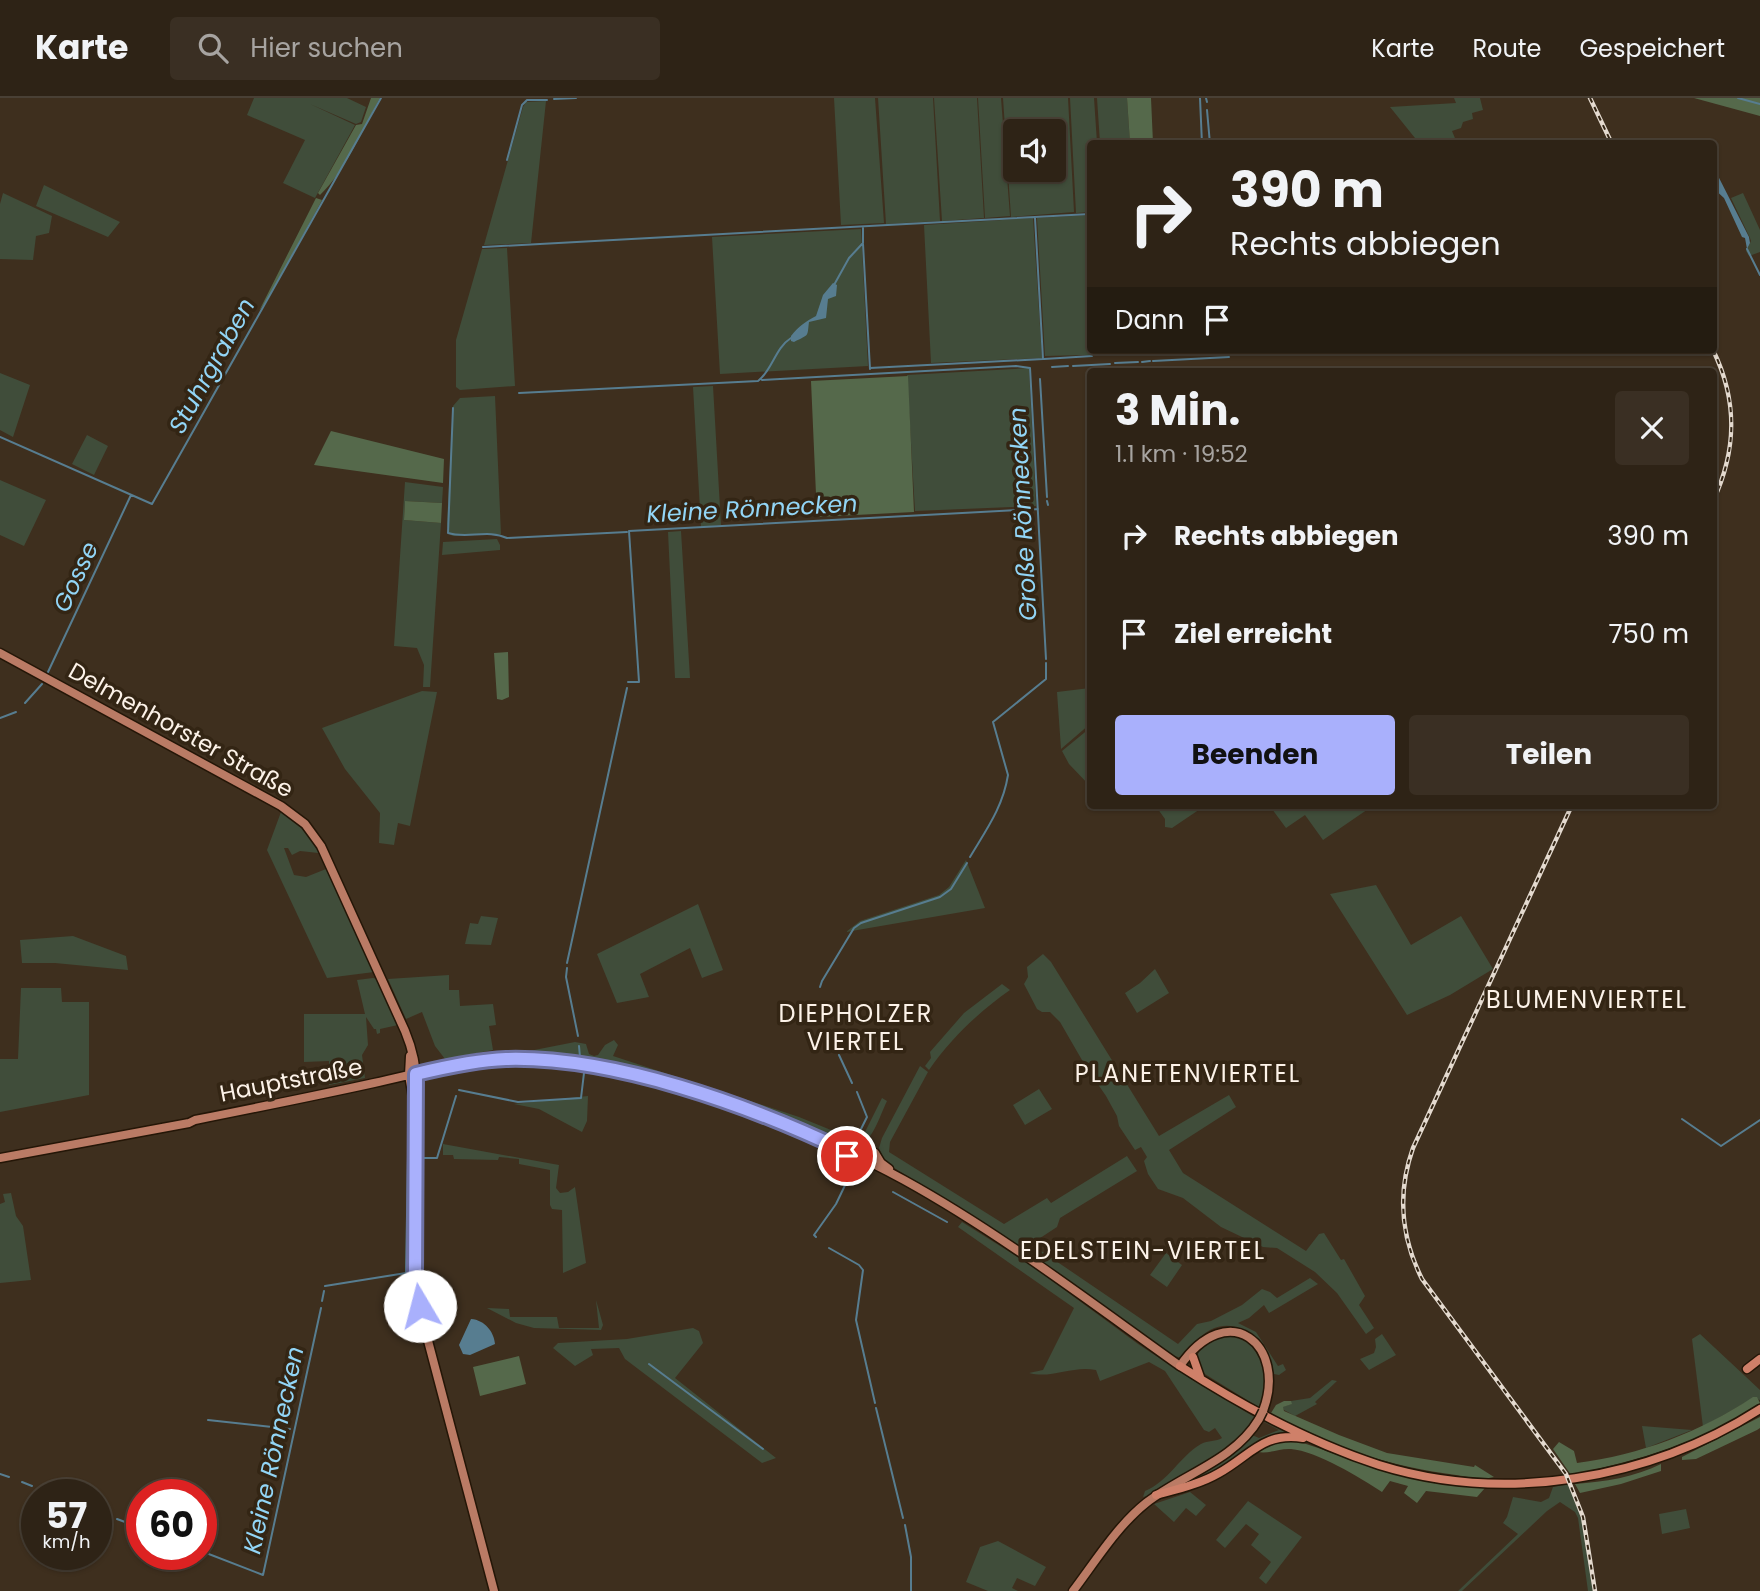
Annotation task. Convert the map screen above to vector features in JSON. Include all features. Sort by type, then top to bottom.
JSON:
[{"type":"highway","points":[[1194,1354],[1193,1363],[1201,1380]]},
{"type":"highway","points":[[1747,1369],[1760,1359]]},
{"type":"highway","points":[[1180,1366],[1268,1418],[1313,1439],[1396,1469],[1471,1483],[1540,1482],[1619,1470],[1689,1447],[1760,1409]]},
{"type":"highway","points":[[1156,1495],[1209,1478],[1273,1438],[1288,1436],[1313,1439]]},
{"type":"main road","name":"Delmenhorster Straße","points":[[0,653],[281,806],[305,824],[331,865],[405,1031],[414,1060],[411,1089],[415,1105]]},
{"type":"main road","name":"Delmenhorster Straße","points":[[411,1051],[415,1105],[416,1287],[494,1591]]},
{"type":"main road","name":"Hauptstraße","points":[[0,1158],[413,1074],[504,1059],[590,1064],[625,1072],[722,1102],[808,1134],[902,1179]]},
{"type":"main road","points":[[414,1060],[431,1071]]},
{"type":"main road","points":[[394,1079],[411,1089]]},
{"type":"main road","points":[[845,1151],[856,1163],[859,1172]]},
{"type":"main road","points":[[875,1153],[881,1163],[902,1179],[981,1228],[1180,1366],[1186,1364],[1208,1337],[1217,1332],[1240,1332],[1257,1346],[1270,1376],[1269,1391],[1259,1419],[1244,1438],[1224,1455],[1156,1495],[1134,1515],[1073,1591]]},
{"type":"green space","points":[[254,98],[347,98],[366,107],[361,122],[356,124],[310,104],[355,125],[315,198],[283,183],[305,140],[247,115]]},
{"type":"green space","points":[[371,98],[380,98],[346,161],[320,195],[318,193],[356,125],[362,124]]},
{"type":"green space","points":[[834,98],[875,98],[884,223],[841,225]]},
{"type":"green space","points":[[878,98],[933,98],[940,221],[886,224]]},
{"type":"green space","points":[[934,98],[977,98],[984,218],[942,221]]},
{"type":"green space","points":[[978,98],[1001,98],[1003,182],[1007,182],[1010,216],[985,218]]},
{"type":"green space","points":[[1003,98],[1068,98],[1074,212],[1011,217],[1009,182],[1066,182],[1066,119],[1004,119]]},
{"type":"green space","points":[[1070,98],[1094,98],[1097,140],[1087,140],[1087,212],[1076,213]]},
{"type":"green space","points":[[1097,98],[1127,98],[1130,140],[1100,140]]},
{"type":"green space","points":[[1127,98],[1151,98],[1153,140],[1130,140]]},
{"type":"green space","points":[[1454,98],[1480,98],[1483,110],[1472,113],[1473,119],[1463,122],[1461,128],[1452,131],[1456,140],[1417,140],[1390,107],[1456,103]]},
{"type":"green space","points":[[1694,98],[1760,98],[1760,116]]},
{"type":"green space","points":[[546,101],[531,243],[484,245],[523,107],[526,102]]},
{"type":"green space","points":[[44,185],[120,222],[108,237],[36,206]]},
{"type":"green space","points":[[3,193],[52,216],[49,233],[36,236],[33,260],[0,259],[0,204]]},
{"type":"green space","points":[[1743,193],[1760,230],[1760,252],[1749,256],[1746,251],[1751,241],[1731,198]]},
{"type":"green space","points":[[316,198],[322,200],[259,311]]},
{"type":"green space","points":[[1087,215],[1087,354],[1125,354],[1045,356],[1037,218]]},
{"type":"green space","points":[[1033,218],[1042,358],[931,363],[924,225]]},
{"type":"green space","points":[[861,229],[868,366],[720,374],[712,237]]},
{"type":"green space","points":[[507,248],[515,386],[460,390],[456,387],[456,340],[482,249]]},
{"type":"green space","points":[[1029,368],[1036,506],[915,511],[907,375]]},
{"type":"green space","points":[[0,373],[30,385],[13,437],[0,430]]},
{"type":"green space","points":[[908,376],[914,512],[817,517],[811,381]]},
{"type":"green space","points":[[713,386],[721,525],[701,527],[693,387]]},
{"type":"green space","points":[[495,396],[501,534],[453,536],[449,534],[447,524],[453,406],[460,398]]},
{"type":"green space","points":[[331,431],[444,459],[443,483],[314,465]]},
{"type":"green space","points":[[87,435],[108,446],[94,475],[72,464]]},
{"type":"green space","points":[[0,480],[46,500],[24,546],[0,535]]},
{"type":"green space","points":[[405,482],[443,487],[442,503],[405,501],[404,520],[441,523],[430,687],[423,687],[424,665],[417,648],[394,646]]},
{"type":"green space","points":[[405,501],[442,503],[441,523],[404,520]]},
{"type":"green space","points":[[681,531],[690,678],[675,678],[668,532]]},
{"type":"green space","points":[[497,539],[500,550],[442,555],[443,542]]},
{"type":"green space","points":[[508,652],[509,697],[502,700],[497,699],[494,653]]},
{"type":"green space","points":[[1087,688],[1087,727],[1061,749],[1057,692]]},
{"type":"green space","points":[[422,691],[437,692],[410,826],[398,823],[394,845],[379,843],[380,813],[345,769],[322,728]]},
{"type":"green space","points":[[1087,730],[1087,783],[1069,764],[1062,751]]},
{"type":"green space","points":[[1158,809],[1200,809],[1172,828],[1165,827],[1165,819]]},
{"type":"green space","points":[[1272,809],[1368,809],[1323,840],[1305,815],[1286,828]]},
{"type":"green space","points":[[281,812],[306,832],[319,853],[300,851],[292,855],[288,848],[284,848],[294,875],[306,877],[326,869],[374,972],[327,978],[267,850]]},
{"type":"green space","points":[[966,860],[985,908],[846,932],[860,921],[939,895],[949,887]]},
{"type":"green space","points":[[1376,885],[1411,945],[1461,916],[1493,969],[1450,995],[1407,1015],[1330,894]]},
{"type":"green space","points":[[698,904],[723,970],[702,978],[690,948],[640,974],[649,997],[617,1003],[597,954]]},
{"type":"green space","points":[[481,916],[498,918],[491,945],[465,944],[470,923],[478,924]]},
{"type":"green space","points":[[73,936],[126,956],[128,970],[55,963],[22,963],[20,940]]},
{"type":"green space","points":[[1043,954],[1051,962],[1159,1136],[1229,1095],[1236,1107],[1169,1150],[1183,1173],[1306,1251],[1319,1234],[1324,1233],[1341,1260],[1344,1259],[1365,1296],[1359,1305],[1374,1328],[1366,1334],[1337,1293],[1315,1272],[1277,1248],[1263,1247],[1221,1227],[1183,1198],[1158,1189],[1148,1174],[1144,1161],[1147,1157],[1141,1147],[1135,1150],[1119,1126],[1117,1116],[1106,1096],[1060,1022],[1050,1012],[1037,1009],[1024,984],[1028,977],[1027,967]]},
{"type":"green space","points":[[1155,969],[1169,993],[1137,1013],[1125,993]]},
{"type":"green space","points":[[449,975],[449,990],[459,990],[460,1006],[493,1004],[496,1025],[489,1026],[493,1050],[445,1059],[435,1046],[422,1012],[406,1019],[388,979]]},
{"type":"green space","points":[[377,979],[398,1025],[380,1029],[377,1034],[366,1017],[368,1045],[362,1055],[365,1078],[329,1085],[329,1061],[304,1062],[304,1014],[365,1014],[357,980]]},
{"type":"green space","points":[[1002,984],[1010,990],[966,1026],[929,1070],[925,1066],[931,1058],[930,1052],[964,1013]]},
{"type":"green space","points":[[21,988],[61,988],[62,1002],[89,1002],[89,1095],[0,1112],[0,1059],[18,1059]]},
{"type":"green space","points":[[614,1040],[618,1045],[613,1056],[799,1117],[858,1141],[882,1098],[887,1101],[871,1136],[854,1148],[734,1100],[642,1071],[587,1059],[514,1054],[575,1042],[586,1044],[589,1054],[594,1056]]},
{"type":"green space","points":[[920,1066],[928,1072],[890,1142],[889,1152],[1004,1224],[1047,1198],[1051,1203],[1127,1156],[1137,1171],[1060,1218],[1057,1227],[1031,1244],[1178,1344],[1197,1324],[1211,1321],[1242,1305],[1262,1289],[1277,1298],[1310,1278],[1318,1284],[1269,1313],[1264,1305],[1249,1318],[1238,1323],[1256,1332],[1278,1366],[1283,1364],[1286,1370],[1279,1375],[1274,1374],[1260,1344],[1243,1330],[1233,1326],[1210,1330],[1182,1358],[1174,1356],[968,1215],[885,1162],[879,1148],[882,1138]]},
{"type":"green space","points":[[1039,1089],[1052,1109],[1025,1125],[1013,1105]]},
{"type":"green space","points":[[588,1096],[587,1121],[582,1132],[539,1109],[514,1104]]},
{"type":"green space","points":[[443,1144],[559,1165],[556,1188],[560,1193],[575,1187],[586,1263],[563,1273],[562,1210],[552,1209],[550,1205],[550,1170],[519,1164],[519,1159],[454,1159],[453,1155],[443,1155]]},
{"type":"green space","points":[[11,1193],[16,1216],[23,1226],[31,1280],[0,1283],[0,1204],[5,1202],[3,1194]]},
{"type":"green space","points":[[962,1222],[1032,1266],[1138,1344],[1256,1418],[1249,1429],[1219,1455],[1143,1497],[1145,1491],[1161,1481],[1193,1449],[1222,1438],[1215,1428],[1209,1432],[1204,1430],[1165,1371],[1149,1362],[1100,1381],[1096,1370],[1029,1373],[1043,1370],[1074,1308],[958,1227]]},
{"type":"green space","points":[[1166,1253],[1182,1265],[1167,1287],[1150,1275]]},
{"type":"green space","points":[[596,1300],[603,1325],[601,1330],[534,1328],[516,1323],[487,1308],[509,1309],[510,1317],[557,1317],[559,1328],[599,1328]]},
{"type":"green space","points":[[693,1328],[699,1331],[703,1343],[675,1378],[776,1458],[762,1463],[625,1359],[619,1348],[591,1349],[593,1355],[575,1366],[553,1348],[558,1343],[627,1339]]},
{"type":"green space","points":[[1222,1334],[1241,1336],[1256,1352],[1265,1377],[1260,1408],[1200,1371],[1198,1357],[1201,1348]]},
{"type":"green space","points":[[1382,1334],[1396,1355],[1369,1370],[1360,1359],[1374,1353],[1375,1339]]},
{"type":"green space","points":[[1700,1334],[1760,1390],[1760,1400],[1753,1398],[1703,1427],[1692,1339]]},
{"type":"green space","points":[[519,1356],[526,1384],[480,1396],[473,1367]]},
{"type":"green space","points":[[1332,1380],[1337,1381],[1315,1402],[1317,1404],[1295,1416],[1282,1407],[1291,1404],[1291,1401],[1310,1398]]},
{"type":"green space","points":[[1757,1397],[1760,1403],[1716,1429],[1621,1463],[1571,1475],[1553,1449],[1559,1442],[1574,1451],[1577,1463],[1624,1454],[1691,1431]]},
{"type":"green space","points":[[1291,1401],[1292,1404],[1283,1407],[1284,1411],[1387,1453],[1474,1467],[1475,1465],[1494,1477],[1470,1477],[1432,1471],[1360,1454],[1314,1436],[1271,1413],[1276,1405]]},
{"type":"green space","points":[[1760,1417],[1760,1428],[1757,1430],[1696,1459],[1682,1460],[1682,1457]]},
{"type":"green space","points":[[1265,1420],[1295,1435],[1270,1437],[1223,1468],[1172,1490],[1252,1435],[1259,1438],[1279,1430],[1264,1422]]},
{"type":"green space","points":[[1642,1426],[1692,1430],[1646,1448]]},
{"type":"green space","points":[[1287,1439],[1409,1478],[1485,1488],[1477,1497],[1426,1491],[1417,1503],[1404,1493],[1408,1486],[1390,1481],[1382,1492],[1338,1466],[1301,1451],[1287,1449],[1258,1452],[1276,1440]]},
{"type":"green space","points":[[1661,1464],[1661,1471],[1621,1484],[1580,1493],[1575,1484],[1619,1478]]},
{"type":"green space","points":[[1569,1484],[1582,1521],[1593,1591],[1588,1591],[1578,1518],[1575,1512],[1560,1502],[1462,1591],[1458,1591],[1518,1534],[1503,1523],[1513,1497],[1541,1502],[1549,1498],[1553,1487]]},
{"type":"green space","points":[[1190,1492],[1206,1505],[1196,1516],[1186,1508],[1174,1522],[1154,1504]]},
{"type":"green space","points":[[1248,1501],[1302,1537],[1266,1584],[1259,1578],[1271,1562],[1251,1545],[1259,1534],[1246,1524],[1225,1548],[1216,1540]]},
{"type":"green space","points":[[1686,1509],[1690,1528],[1662,1534],[1659,1514]]},
{"type":"green space","points":[[998,1541],[1046,1567],[1035,1586],[1017,1578],[1012,1588],[1018,1591],[988,1591],[966,1582],[980,1547]]},
{"type":"water","points":[[1717,174],[1749,237],[1747,249],[1745,238],[1742,237],[1724,198],[1717,192]]},
{"type":"water","points":[[833,283],[837,285],[836,296],[828,299],[826,318],[809,322],[807,335],[791,341],[796,330],[816,316],[823,295]]},
{"type":"water","points":[[471,1319],[488,1327],[495,1344],[470,1355],[463,1354],[459,1345]]},
{"type":"waterway","name":"Stuhrgraben","points":[[0,437],[152,504],[381,98]]},
{"type":"waterway","points":[[554,99],[576,98]]},
{"type":"waterway","name":"Große Rönnecken","points":[[1200,98],[1202,140]]},
{"type":"waterway","points":[[1206,98],[1207,102]]},
{"type":"waterway","points":[[1738,98],[1760,104]]},
{"type":"waterway","points":[[507,160],[522,105],[527,100],[547,100]]},
{"type":"waterway","points":[[1207,110],[1210,140]]},
{"type":"waterway","points":[[483,247],[1087,214]]},
{"type":"waterway","name":"Große Rönnecken","points":[[870,368],[1043,359],[1035,218]]},
{"type":"waterway","points":[[834,285],[849,258],[863,243],[863,227]]},
{"type":"waterway","points":[[863,244],[870,369]]},
{"type":"waterway","points":[[1747,249],[1760,275]]},
{"type":"waterway","points":[[519,393],[758,381],[791,338]]},
{"type":"waterway","points":[[1044,359],[1092,356]]},
{"type":"waterway","points":[[1153,361],[1229,357]]},
{"type":"waterway","points":[[1142,362],[1150,361]]},
{"type":"waterway","points":[[1115,363],[1138,362]]},
{"type":"waterway","points":[[1073,366],[1110,364]]},
{"type":"waterway","name":"Große Rönnecken","points":[[762,380],[1016,366],[1030,368],[1046,659]]},
{"type":"waterway","points":[[1052,367],[1068,366]]},
{"type":"waterway","points":[[1040,379],[1047,497]]},
{"type":"waterway","points":[[453,408],[448,533],[492,534],[507,538],[627,532]]},
{"type":"waterway","name":"Gosse","points":[[48,672],[131,495]]},
{"type":"waterway","points":[[1047,501],[1048,505]]},
{"type":"waterway","name":"Kleine Rönnecken","points":[[628,682],[639,682],[629,531],[1038,509]]},
{"type":"waterway","name":"Große Rönnecken","points":[[970,857],[988,828],[1006,787],[1008,775],[993,722],[1046,679],[1046,663]]},
{"type":"waterway","name":"Gosse","points":[[25,703],[42,684]]},
{"type":"waterway","name":"Kleine Rönnecken","points":[[567,963],[627,688]]},
{"type":"waterway","name":"Gosse","points":[[0,718],[16,712]]},
{"type":"waterway","name":"Große Rönnecken","points":[[820,987],[854,928],[861,923],[940,897],[951,889],[967,863]]},
{"type":"waterway","name":"Kleine Rönnecken","points":[[567,968],[566,977],[578,1036]]},
{"type":"waterway","name":"Große Rönnecken","points":[[828,1031],[835,1047]]},
{"type":"waterway","name":"Kleine Rönnecken","points":[[579,1046],[580,1057]]},
{"type":"waterway","name":"Große Rönnecken","points":[[839,1055],[852,1083]]},
{"type":"waterway","name":"Kleine Rönnecken","points":[[459,1090],[518,1102],[581,1098],[584,1073],[581,1069]]},
{"type":"waterway","name":"Große Rönnecken","points":[[857,1092],[867,1117],[858,1135]]},
{"type":"waterway","name":"Kleine Rönnecken","points":[[420,1158],[437,1158],[456,1096]]},
{"type":"waterway","points":[[1682,1119],[1721,1146],[1760,1120]]},
{"type":"waterway","name":"Kleine Rönnecken","points":[[325,1286],[406,1273],[408,1157]]},
{"type":"waterway","name":"Große Rönnecken","points":[[816,1237],[814,1235],[836,1204],[849,1177],[846,1161]]},
{"type":"waterway","points":[[893,1192],[947,1222]]},
{"type":"waterway","name":"Große Rönnecken","points":[[829,1248],[863,1270],[856,1320],[875,1403]]},
{"type":"waterway","points":[[322,1301],[324,1291]]},
{"type":"waterway","name":"Kleine Rönnecken","points":[[217,1557],[263,1575],[321,1308]]},
{"type":"waterway","points":[[649,1364],[763,1449]]},
{"type":"waterway","name":"Große Rönnecken","points":[[876,1408],[903,1518]]},
{"type":"waterway","points":[[208,1420],[290,1429]]},
{"type":"waterway","points":[[0,1474],[9,1477]]},
{"type":"waterway","name":"Kleine Rönnecken","points":[[117,1519],[125,1522]]},
{"type":"waterway","name":"Große Rönnecken","points":[[905,1525],[911,1557],[911,1591]]},
{"type":"railway","points":[[1590,98],[1610,140]]},
{"type":"railway","points":[[1715,354],[1727,388],[1731,426],[1727,463],[1717,492]]},
{"type":"railway","points":[[1570,809],[1413,1148],[1403,1198],[1409,1247],[1422,1279],[1566,1474],[1583,1517],[1595,1591]]},
{"type":"district","name":"BLUMENVIERTEL","points":[[1587,1000]]},
{"type":"district","name":"DIEPHOLZER VIERTEL","points":[[856,1028]]},
{"type":"district","name":"PLANETENVIERTEL","points":[[1188,1074]]},
{"type":"district","name":"EDELSTEIN-VIERTEL","points":[[1143,1251]]},
{"type":"route","points":[[420,1306],[415,1277],[416,1074],[504,1059],[590,1064],[625,1072],[736,1107],[808,1134],[845,1151],[847,1156]]}]
